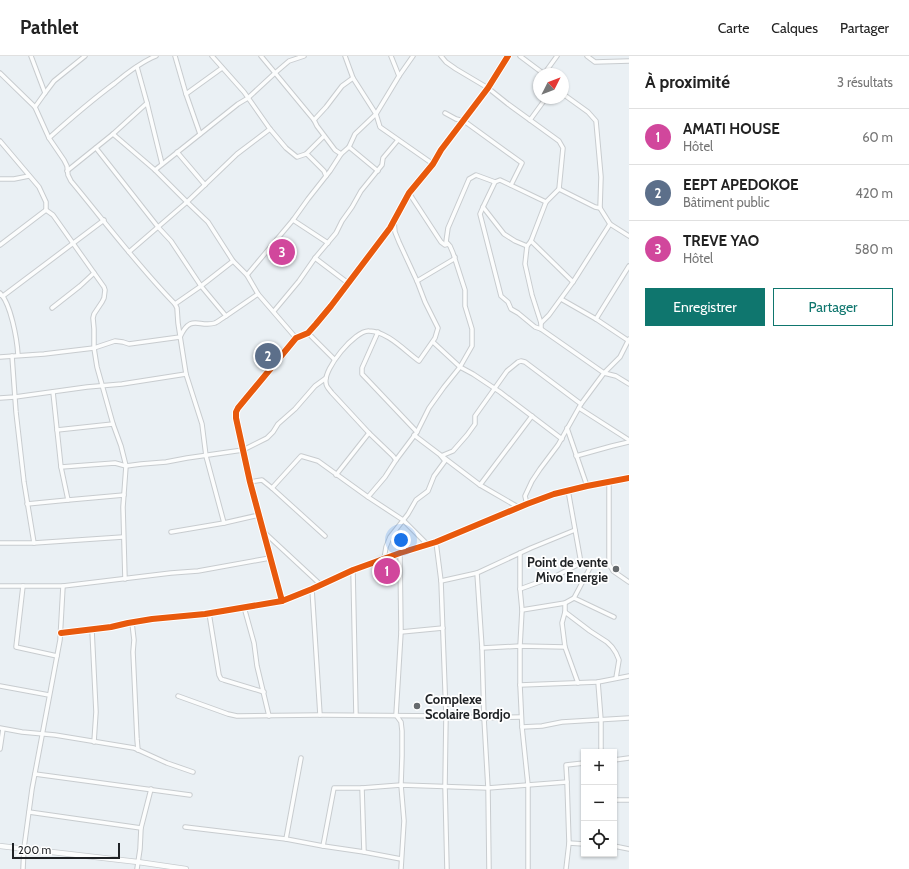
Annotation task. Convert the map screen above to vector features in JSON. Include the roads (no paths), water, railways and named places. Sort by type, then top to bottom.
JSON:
[{"type":"street","points":[[31,56],[45,93]]},
{"type":"street","points":[[35,108],[54,81],[85,56]]},
{"type":"street","points":[[49,138],[99,95],[137,67],[156,56]]},
{"type":"street","points":[[175,56],[200,134]]},
{"type":"street","points":[[212,56],[248,98],[270,130],[295,156],[299,157],[306,154],[324,136]]},
{"type":"street","points":[[261,56],[314,120],[335,150],[342,154]]},
{"type":"street","points":[[155,170],[238,104],[248,98],[289,61],[304,56]]},
{"type":"street","points":[[345,56],[353,78],[376,114],[380,127],[432,164]]},
{"type":"street","points":[[391,56],[399,76]]},
{"type":"street","points":[[247,275],[293,220],[342,154],[349,147],[355,134],[376,114],[413,56]]},
{"type":"street","points":[[441,56],[446,62],[488,88],[559,141],[563,148],[559,188],[546,202],[531,242],[527,246],[525,264],[532,295],[541,323],[541,329]]},
{"type":"street","points":[[282,601],[250,482],[236,412],[296,338],[308,333],[331,306],[390,228],[409,194],[488,88],[508,56]]},
{"type":"street","points":[[520,56],[536,68]]},
{"type":"street","points":[[548,68],[557,56]]},
{"type":"street","points":[[587,56],[594,62],[629,61]]},
{"type":"street","points":[[137,67],[162,164]]},
{"type":"street","points":[[186,94],[222,68]]},
{"type":"street","points":[[0,73],[35,108],[49,138],[64,160],[67,166],[68,176],[71,180],[129,252],[175,304],[186,374],[202,424],[206,456],[224,523]]},
{"type":"street","points":[[314,120],[342,86],[353,78]]},
{"type":"street","points":[[569,98],[588,112],[596,121],[601,178],[600,208],[610,224],[629,236]]},
{"type":"street","points":[[67,171],[113,134],[147,103]]},
{"type":"street","points":[[530,120],[542,104]]},
{"type":"street","points":[[445,113],[456,119],[464,121],[522,163],[511,185]]},
{"type":"street","points":[[129,252],[187,202],[237,154],[270,130]]},
{"type":"street","points":[[113,134],[155,170],[208,222],[233,261],[247,275],[258,294],[296,338]]},
{"type":"street","points":[[274,311],[299,282],[315,258],[336,233],[361,191],[382,165],[383,158],[398,140]]},
{"type":"street","points":[[0,141],[39,187],[46,202],[46,210]]},
{"type":"street","points":[[349,147],[378,171]]},
{"type":"street","points":[[96,148],[158,227],[171,241],[201,286],[226,316]]},
{"type":"street","points":[[177,152],[205,185]]},
{"type":"street","points":[[306,154],[324,171],[326,176]]},
{"type":"street","points":[[18,163],[20,178]]},
{"type":"street","points":[[409,194],[441,242],[445,245],[448,244],[446,242],[448,228],[469,179],[476,175],[495,182],[500,180],[546,202]]},
{"type":"street","points":[[0,179],[6,180],[29,176]]},
{"type":"street","points":[[495,182],[480,214],[501,296],[508,302],[511,309],[535,327],[541,329],[604,373],[616,376],[629,384]]},
{"type":"street","points":[[559,188],[600,208]]},
{"type":"street","points":[[483,207],[504,234],[527,246]]},
{"type":"street","points":[[46,210],[53,215],[105,290],[104,298],[93,318],[94,348],[102,386],[126,466],[124,495],[125,579]]},
{"type":"street","points":[[0,245],[46,210]]},
{"type":"street","points":[[18,355],[18,348],[11,316],[1,295],[104,220]]},
{"type":"street","points":[[293,220],[328,243]]},
{"type":"street","points":[[394,221],[395,232],[425,302],[438,328],[436,335],[433,342],[419,361],[385,335],[378,332],[368,331],[361,333],[350,341],[334,359],[326,378],[326,383],[328,388],[396,460]]},
{"type":"street","points":[[541,323],[549,315],[573,282],[610,224]]},
{"type":"street","points":[[368,498],[385,477],[415,434],[432,403],[460,367],[472,346],[472,329],[465,306],[465,290],[455,257],[450,246],[446,242]]},
{"type":"street","points":[[531,242],[573,282]]},
{"type":"street","points":[[417,281],[443,266],[455,257]]},
{"type":"street","points":[[315,258],[348,283]]},
{"type":"street","points":[[175,304],[233,261]]},
{"type":"street","points":[[596,319],[629,266]]},
{"type":"street","points":[[52,308],[94,273]]},
{"type":"street","points":[[180,337],[183,329],[190,324],[214,323],[258,294]]},
{"type":"street","points":[[527,504],[525,496],[528,488],[562,439],[581,404],[604,373],[620,357],[629,341],[596,319],[561,299]]},
{"type":"street","points":[[378,332],[362,368],[362,374],[415,434],[441,456],[480,484],[518,507]]},
{"type":"street","points":[[308,333],[334,359]]},
{"type":"street","points":[[0,357],[44,354],[94,348],[115,341],[129,344],[180,337]]},
{"type":"street","points":[[433,342],[460,367],[494,388],[562,439]]},
{"type":"street","points":[[12,356],[24,482],[34,543]]},
{"type":"street","points":[[441,456],[453,451],[467,435],[475,424],[475,416],[494,388],[507,371],[518,362],[523,361],[581,404]]},
{"type":"street","points":[[0,398],[122,384],[186,374]]},
{"type":"street","points":[[61,467],[115,464],[126,466],[166,462],[243,450],[267,438],[278,424],[295,409],[315,386],[326,378]]},
{"type":"street","points":[[53,392],[61,467],[68,500]]},
{"type":"street","points":[[579,408],[629,441]]},
{"type":"street","points":[[480,484],[532,416]]},
{"type":"street","points":[[58,430],[113,424]]},
{"type":"street","points":[[567,428],[587,486]]},
{"type":"street","points":[[336,475],[369,433]]},
{"type":"street","points":[[576,456],[629,441]]},
{"type":"street","points":[[272,488],[301,456],[318,461],[368,498],[403,520],[428,545]]},
{"type":"street","points":[[384,559],[386,547],[390,538],[416,500],[428,491],[434,476],[445,461],[441,456]]},
{"type":"street","points":[[60,633],[92,630],[152,619],[173,618],[282,601],[353,570],[436,542],[518,507],[568,490],[629,478]]},
{"type":"street","points":[[250,482],[262,480],[326,536]]},
{"type":"street","points":[[609,482],[609,564],[612,571],[629,582]]},
{"type":"street","points":[[568,490],[581,563]]},
{"type":"street","points":[[27,504],[124,495]]},
{"type":"street","points":[[171,532],[224,523],[259,515]]},
{"type":"street","points":[[442,581],[477,573],[534,546],[575,530]]},
{"type":"street","points":[[264,533],[321,585]]},
{"type":"street","points":[[0,543],[34,543],[124,537]]},
{"type":"street","points":[[436,542],[442,581],[446,716],[445,786],[447,869]]},
{"type":"street","points":[[400,553],[401,632],[396,715],[401,722],[402,732],[401,785],[404,821],[401,869]]},
{"type":"street","points":[[520,553],[520,589],[522,610],[520,685],[521,717],[528,785],[528,869]]},
{"type":"street","points":[[0,586],[64,586],[193,572],[270,558]]},
{"type":"street","points":[[520,589],[556,576],[581,563],[609,564]]},
{"type":"street","points":[[522,610],[565,603],[574,598],[592,564]]},
{"type":"street","points":[[353,570],[356,715]]},
{"type":"street","points":[[477,573],[488,788],[489,869]]},
{"type":"street","points":[[23,586],[16,647],[57,656]]},
{"type":"street","points":[[23,869],[24,848],[32,788],[57,656],[64,586]]},
{"type":"street","points":[[312,589],[320,715]]},
{"type":"street","points":[[574,598],[614,617]]},
{"type":"street","points":[[565,603],[565,612],[562,623],[566,647],[578,682]]},
{"type":"street","points":[[244,607],[254,643],[257,666],[270,716]]},
{"type":"street","points":[[565,612],[612,647],[619,660],[616,678]]},
{"type":"street","points":[[209,613],[215,656],[220,677],[224,680],[264,692]]},
{"type":"street","points":[[132,623],[138,750]]},
{"type":"street","points":[[401,632],[443,628]]},
{"type":"street","points":[[92,630],[96,709],[94,742]]},
{"type":"street","points":[[482,648],[520,646],[566,647]]},
{"type":"street","points":[[520,685],[598,682],[629,676]]},
{"type":"street","points":[[598,682],[601,720],[601,749]]},
{"type":"street","points":[[0,686],[49,695]]},
{"type":"street","points":[[178,696],[232,715],[396,715],[484,718],[521,717]]},
{"type":"street","points":[[522,727],[542,726],[562,722],[629,718]]},
{"type":"street","points":[[0,749],[2,728],[130,748],[194,772]]},
{"type":"street","points":[[286,838],[301,758]]},
{"type":"street","points":[[617,760],[629,758]]},
{"type":"street","points":[[566,869],[569,843],[566,766],[581,764]]},
{"type":"street","points":[[35,774],[190,795]]},
{"type":"street","points":[[323,846],[334,788],[362,788],[401,785],[488,788],[567,782]]},
{"type":"street","points":[[362,788],[364,852]]},
{"type":"street","points":[[137,869],[141,828],[151,789]]},
{"type":"street","points":[[617,800],[629,800]]},
{"type":"street","points":[[29,812],[141,828]]},
{"type":"street","points":[[185,827],[286,838],[323,846],[401,859]]},
{"type":"street","points":[[569,843],[581,844]]},
{"type":"street","points":[[0,846],[186,869]]},
{"type":"street","points":[[617,846],[629,848]]},
{"type":"place","name":"TREVE YAO","points":[[282,252]]},
{"type":"place","name":"EEPT APEDOKOE","points":[[268,356]]},
{"type":"place","name":"Point de vente Mivo Energie","points":[[616,569]]},
{"type":"place","name":"AMATI HOUSE","points":[[387,571]]},
{"type":"place","name":"Complexe Scolaire Bordjo","points":[[417,706]]}]
